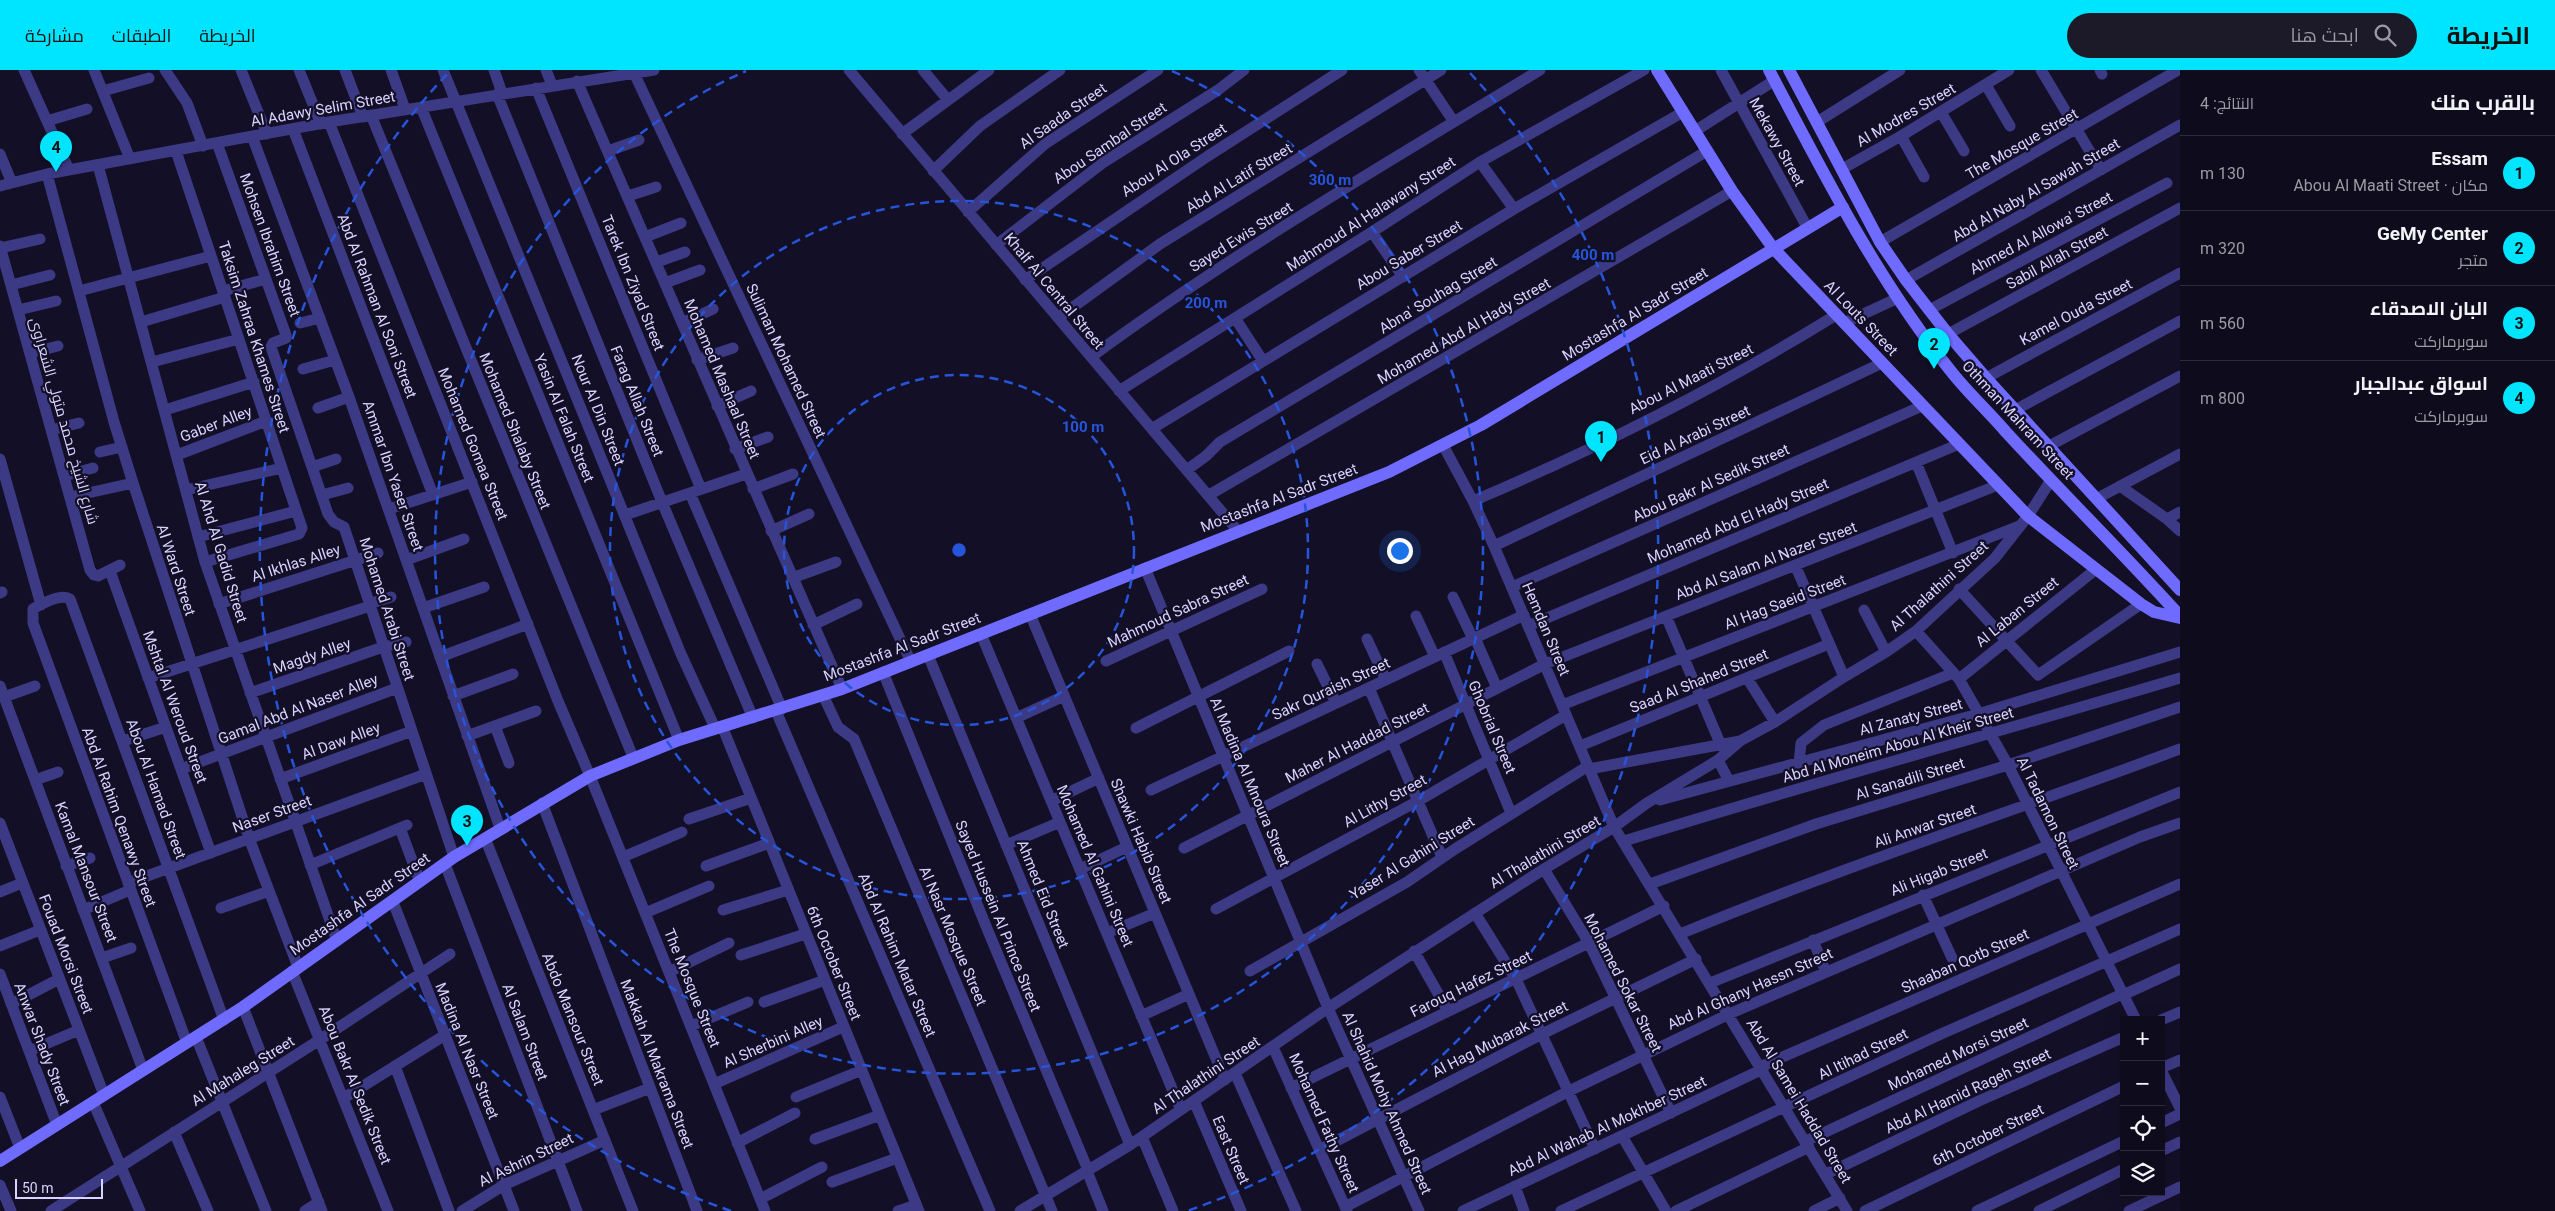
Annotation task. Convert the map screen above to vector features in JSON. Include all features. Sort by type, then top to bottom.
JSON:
[{"type":"street","points":[[24,70],[69,170]]},
{"type":"street","points":[[94,70],[130,159]]},
{"type":"street","points":[[165,70],[187,103],[203,146]]},
{"type":"street","points":[[241,70],[267,134]]},
{"type":"street","name":"Mohamed Gomaa Street","points":[[299,70],[325,123],[590,776]]},
{"type":"street","name":"Mohamed Shalaby Street","points":[[345,70],[367,116],[633,757]]},
{"type":"street","points":[[390,70],[405,109]]},
{"type":"street","name":"Nour Al Din Street","points":[[443,70],[680,654],[718,727]]},
{"type":"street","name":"Farag Allah Street","points":[[494,70],[500,94],[662,502],[753,718]]},
{"type":"street","points":[[546,70],[552,85]]},
{"type":"street","name":"Al Adawy Selim Street","points":[[0,186],[47,174],[252,136],[577,81],[595,74],[634,73],[654,70]]},
{"type":"street","name":"Khalf Al Central Street","points":[[849,70],[1119,391],[1188,469],[1238,531]]},
{"type":"street","points":[[923,70],[948,100]]},
{"type":"street","points":[[902,134],[989,70]]},
{"type":"street","points":[[933,171],[980,126],[1060,70]]},
{"type":"street","name":"Al Saada Street","points":[[968,212],[1044,144],[1158,70]]},
{"type":"street","name":"Abou Sambal Street","points":[[996,245],[1104,162],[1218,90],[1244,70]]},
{"type":"street","name":"Abou Al Ola Street","points":[[1025,280],[1208,156],[1342,70]]},
{"type":"street","name":"Abd Al Latif Street","points":[[1058,318],[1160,244],[1422,75],[1441,70]]},
{"type":"street","name":"Sayed Ewis Street","points":[[1091,357],[1157,308],[1540,70]]},
{"type":"street","name":"Mahmoud Al Halawany Street","points":[[1119,391],[1480,162],[1644,70]]},
{"type":"street","name":"Al Louts Street","points":[[1657,70],[1732,192],[1773,248],[1998,486],[2023,521],[2154,612],[2180,616]]},
{"type":"street","name":"Mekawy Street","points":[[1721,70],[1807,227]]},
{"type":"street","name":"Othman Mahram Street","points":[[1789,70],[1880,242],[1906,280],[1948,334],[1986,378],[2180,590]]},
{"type":"street","points":[[1817,122],[1900,70]]},
{"type":"street","name":"Al Modres Street","points":[[1842,169],[1901,136],[2009,70]]},
{"type":"street","points":[[2041,70],[2101,170]]},
{"type":"street","name":"The Mosque Street","points":[[1880,242],[2178,70]]},
{"type":"street","name":"Suliman Mohamed Street","points":[[634,73],[911,662]]},
{"type":"street","points":[[1422,75],[1454,122]]},
{"type":"street","points":[[1695,131],[1739,103],[1772,75]]},
{"type":"street","name":"Othman Mahram Street","points":[[1772,75],[1842,207],[1898,298],[1951,372],[2051,480],[2122,552],[2180,616]]},
{"type":"street","points":[[103,91],[149,78]]},
{"type":"street","name":"Mohamed Mashaal Street","points":[[577,81],[646,237],[735,449],[842,688]]},
{"type":"street","points":[[1986,85],[2010,126]]},
{"type":"street","name":"Tarek Ibn Ziyad Street","points":[[536,88],[701,489]]},
{"type":"street","name":"Yasin Al Falah Street","points":[[421,107],[679,740]]},
{"type":"street","points":[[47,121],[87,109]]},
{"type":"street","name":"Abou Saber Street","points":[[1153,428],[1514,209],[1683,112]]},
{"type":"street","points":[[1941,112],[1964,151]]},
{"type":"street","name":"Abd Al Naby Al Sawah Street","points":[[1906,280],[2180,124]]},
{"type":"street","name":"Abd Al Rahman Al Soni Street","points":[[293,129],[433,494]]},
{"type":"street","name":"Ammar Ibn Yaser Street","points":[[252,136],[349,397],[500,828]]},
{"type":"street","points":[[1901,136],[1924,177]]},
{"type":"street","points":[[608,151],[639,140]]},
{"type":"street","name":"Mohsen Ibrahim Street","points":[[217,143],[287,336],[285,339],[272,344],[271,348]]},
{"type":"street","name":"Taksim Zahraa Khames Street","points":[[176,151],[302,528],[301,533],[205,562]]},
{"type":"street","name":"Abna' Souhag Street","points":[[1188,469],[1206,456],[1220,442],[1707,151]]},
{"type":"street","points":[[0,154],[12,183]]},
{"type":"street","points":[[1480,162],[1514,209]]},
{"type":"street","name":"Al Ahd Al Gadid Street","points":[[98,165],[205,562],[337,941]]},
{"type":"street","name":"Al Ward Street","points":[[47,174],[133,483],[190,664],[295,969]]},
{"type":"street","name":"Ahmed Al Allowa' Street","points":[[1929,310],[2167,183]]},
{"type":"street","points":[[628,196],[656,187]]},
{"type":"street","name":"Mohamed Abd Al Hady Street","points":[[1209,495],[1732,192]]},
{"type":"street","name":"Mostashfa Al Sadr Street","points":[[0,1162],[98,1098],[224,1020],[449,861],[500,828],[590,776],[679,740],[779,710],[911,662],[1238,531],[1352,488],[1444,445],[1668,314],[1842,207]]},
{"type":"street","name":"Sabil Allah Street","points":[[1948,334],[2180,208]]},
{"type":"street","points":[[646,237],[681,224]]},
{"type":"street","points":[[1372,232],[1403,276]]},
{"type":"street","points":[[0,247],[40,239]]},
{"type":"street","name":"شارع الشيخ محمد متولي الشعراوى","points":[[0,247],[92,573],[98,576],[115,568]]},
{"type":"street","points":[[656,262],[685,252]]},
{"type":"street","points":[[79,291],[211,256]]},
{"type":"street","points":[[665,283],[700,270]]},
{"type":"street","name":"Kamel Ouda Street","points":[[1986,378],[2180,273]]},
{"type":"street","points":[[11,285],[50,275]]},
{"type":"street","points":[[141,322],[266,279]]},
{"type":"street","name":"Abou Al Maati Street","points":[[1473,500],[1523,480],[1695,396],[1840,319],[1898,298]]},
{"type":"street","points":[[18,310],[56,301]]},
{"type":"street","points":[[682,323],[713,310]]},
{"type":"street","points":[[300,323],[320,318]]},
{"type":"street","points":[[1235,318],[1263,361]]},
{"type":"street","points":[[2015,410],[2180,321]]},
{"type":"street","points":[[152,362],[239,339]]},
{"type":"street","points":[[30,353],[58,346]]},
{"type":"street","name":"Mohamed Arabi Street","points":[[271,348],[322,496],[331,518],[344,527],[426,774],[449,861]]},
{"type":"street","points":[[698,360],[732,348]]},
{"type":"street","points":[[303,369],[335,360]]},
{"type":"street","name":"Eid Al Arabi Street","points":[[1494,546],[1882,363]]},
{"type":"street","points":[[2049,446],[2180,376]]},
{"type":"street","points":[[165,410],[254,382]]},
{"type":"street","points":[[717,406],[751,391]]},
{"type":"street","points":[[318,408],[349,397]]},
{"type":"street","name":"Abou Bakr Al Sedik Street","points":[[1512,587],[1922,406]]},
{"type":"street","name":"Gaber Alley","points":[[177,455],[266,421]]},
{"type":"street","points":[[51,430],[79,423]]},
{"type":"street","points":[[735,449],[768,436]]},
{"type":"street","name":"Mohamed Abd El Hady Street","points":[[1526,621],[1959,444]]},
{"type":"street","name":"Hemdan Street","points":[[1444,445],[1473,500],[1494,546],[1614,827]]},
{"type":"street","points":[[100,452],[122,447]]},
{"type":"street","points":[[2096,499],[2180,454]]},
{"type":"street","points":[[0,459],[41,604]]},
{"type":"street","points":[[312,466],[336,459]]},
{"type":"street","points":[[1916,462],[1952,552]]},
{"type":"street","points":[[64,476],[93,468]]},
{"type":"street","points":[[186,490],[282,468]]},
{"type":"street","points":[[624,515],[746,474]]},
{"type":"street","points":[[753,489],[793,474]]},
{"type":"street","name":"Al Thalathini Street","points":[[1020,1211],[1130,1145],[1414,951],[1614,827],[1647,803],[1718,760],[1740,741],[1775,722],[1916,631],[1959,589],[1995,558],[2051,480]]},
{"type":"street","points":[[389,509],[472,482]]},
{"type":"street","points":[[70,497],[133,483]]},
{"type":"street","name":"Abd Al Salam Al Nazer Street","points":[[1545,664],[1998,486]]},
{"type":"street","points":[[2120,486],[2167,519],[2180,531]]},
{"type":"street","points":[[322,496],[348,488]]},
{"type":"street","points":[[690,493],[779,710]]},
{"type":"street","points":[[198,538],[296,511]]},
{"type":"street","points":[[2167,519],[2180,512]]},
{"type":"street","points":[[771,531],[810,514]]},
{"type":"street","name":"Al Hag Saeid Street","points":[[1564,710],[1683,658],[1952,552],[2023,521]]},
{"type":"street","points":[[406,560],[464,539]]},
{"type":"street","name":"Al Ikhlas Alley","points":[[219,604],[378,553]]},
{"type":"street","points":[[792,578],[836,562]]},
{"type":"street","points":[[1795,566],[1844,677]]},
{"type":"street","name":"Mshtal Al Weroud Street","points":[[115,568],[148,678],[211,853]]},
{"type":"street","name":"Al Madina Al Mnoura Street","points":[[1145,568],[1328,1008]]},
{"type":"street","name":"Al Laban Street","points":[[1799,763],[1801,742],[1824,725],[1956,676],[2006,641],[2095,570]]},
{"type":"street","points":[[423,608],[484,587]]},
{"type":"street","name":"Mahmoud Sabra Street","points":[[1106,661],[1262,589]]},
{"type":"street","points":[[1959,589],[2035,674],[2043,674],[2141,604]]},
{"type":"street","points":[[148,678],[236,650],[391,596]]},
{"type":"street","name":"Abou Al Hamad Street","points":[[41,604],[63,597],[70,599],[224,1020]]},
{"type":"street","points":[[1453,597],[1497,688]]},
{"type":"street","name":"Abd Al Rahim Qenawy Street","points":[[41,604],[33,609],[33,623],[129,887],[191,1040],[222,1102],[266,1211]]},
{"type":"street","points":[[813,625],[857,604]]},
{"type":"street","points":[[1864,610],[1886,652]]},
{"type":"street","name":"Shawki Habib Street","points":[[1030,614],[1189,994],[1296,1211]]},
{"type":"street","name":"Ghobrial Street","points":[[1416,616],[1440,654],[1466,704],[1512,813]]},
{"type":"street","points":[[1666,616],[1720,743]]},
{"type":"street","name":"Sakr Quraish Street","points":[[1151,790],[1474,638],[1526,621]]},
{"type":"street","points":[[440,657],[528,624]]},
{"type":"street","name":"Al Tadamon Street","points":[[1916,631],[1956,676],[2008,765],[2060,872],[2134,1016]]},
{"type":"street","name":"Mohamed Al Gahini Street","points":[[981,634],[1181,1110]]},
{"type":"street","points":[[1368,639],[1386,680]]},
{"type":"street","name":"Magdy Alley","points":[[250,693],[384,647],[406,642]]},
{"type":"street","name":"Saad Al Shahed Street","points":[[1580,746],[1829,644]]},
{"type":"street","points":[[1136,728],[1289,651]]},
{"type":"street","name":"Al Zanaty Street","points":[[1647,803],[1978,714],[2180,652]]},
{"type":"street","name":"Ahmed Eid Street","points":[[928,654],[1130,1145]]},
{"type":"street","points":[[1317,664],[1336,703]]},
{"type":"street","name":"Maher Al Haddad Street","points":[[1184,848],[1545,664]]},
{"type":"street","name":"Sayed Hussein Al Prince Street","points":[[883,672],[1088,1170],[1103,1211]]},
{"type":"street","points":[[453,696],[513,674]]},
{"type":"street","points":[[1748,678],[1775,722]]},
{"type":"street","name":"Abd Al Moneim Abou Al Kheir Street","points":[[1624,842],[1754,801],[1990,735],[2180,678]]},
{"type":"street","points":[[2,691],[35,686]]},
{"type":"street","name":"Gamal Abd Al Naser Alley","points":[[181,769],[397,688]]},
{"type":"street","points":[[1369,688],[1442,858]]},
{"type":"street","name":"Kamal Mansour Street","points":[[2,691],[143,1070]]},
{"type":"street","name":"Al Nasr Mosque Street","points":[[823,695],[838,727],[854,739],[1052,1211]]},
{"type":"street","points":[[1016,718],[1064,696]]},
{"type":"street","name":"Al Sanadili Street","points":[[1650,884],[1816,824],[2008,765],[2180,707]]},
{"type":"street","name":"Abd Al Rahim Matar Street","points":[[779,710],[990,1211]]},
{"type":"street","name":"Al Lithy Street","points":[[1216,909],[1418,801],[1564,710]]},
{"type":"street","points":[[467,736],[536,711]]},
{"type":"street","points":[[495,726],[509,763]]},
{"type":"street","points":[[123,741],[166,727]]},
{"type":"street","name":"6th October Street","points":[[718,727],[770,843],[805,934],[918,1208]]},
{"type":"street","name":"Al Daw Alley","points":[[280,779],[412,731]]},
{"type":"street","points":[[1589,767],[1740,741]]},
{"type":"street","name":"Ali Anwar Street","points":[[1680,934],[1792,888],[2029,806],[2180,749]]},
{"type":"street","points":[[1718,760],[1729,781]]},
{"type":"street","name":"Yaser Al Gahini Street","points":[[1250,971],[1407,882],[1512,813],[1589,767]]},
{"type":"street","points":[[35,780],[58,772]]},
{"type":"street","name":"Naser Street","points":[[83,910],[169,868],[426,774]]},
{"type":"street","name":"The Mosque Street","points":[[590,776],[765,1211]]},
{"type":"street","points":[[1051,801],[1099,778]]},
{"type":"street","name":"Ali Higab Street","points":[[1710,983],[2047,844],[2180,792]]},
{"type":"street","points":[[690,820],[751,798]]},
{"type":"street","name":"Makkah Al Makrama Street","points":[[542,803],[697,1211]]},
{"type":"street","points":[[1006,845],[1060,822]]},
{"type":"street","name":"Abd Al Ghany Hassn Street","points":[[1346,1209],[1403,1177],[1569,1091],[1729,1014],[1826,970],[2140,837],[2180,823]]},
{"type":"street","points":[[310,865],[403,826],[420,882]]},
{"type":"street","name":"Abd Al Samei Haddad Street","points":[[1614,827],[1664,906],[1847,1211]]},
{"type":"street","name":"Fouad Morsi Street","points":[[1,829],[79,1030],[98,1098],[121,1166],[140,1211]]},
{"type":"street","points":[[623,857],[682,832]]},
{"type":"street","name":"Abdo Mansour Street","points":[[485,838],[633,1211]]},
{"type":"street","points":[[706,866],[770,843]]},
{"type":"street","points":[[1080,869],[1127,847]]},
{"type":"street","points":[[66,866],[90,858]]},
{"type":"street","name":"Al Salam Street","points":[[449,861],[577,1211]]},
{"type":"street","name":"Mohamed Sokar Street","points":[[1544,869],[1589,942],[1671,1112]]},
{"type":"street","points":[[0,892],[22,883]]},
{"type":"street","name":"Shaaban Qotb Street","points":[[1762,1068],[2180,884]]},
{"type":"street","points":[[646,913],[709,886]]},
{"type":"street","points":[[723,910],[788,890]]},
{"type":"street","points":[[221,908],[269,891]]},
{"type":"street","points":[[1923,895],[1952,958]]},
{"type":"street","name":"Madina Al Nasr Street","points":[[393,902],[514,1211]]},
{"type":"street","name":"Farouq Hafez Street","points":[[1292,1088],[1664,906]]},
{"type":"street","points":[[1107,933],[1155,913]]},
{"type":"street","points":[[1475,913],[1516,979],[1595,1149]]},
{"type":"street","name":"Al Itihad Street","points":[[1561,1211],[1786,1108],[1941,1034],[2180,928]]},
{"type":"street","points":[[0,946],[40,930]]},
{"type":"street","points":[[740,955],[805,934]]},
{"type":"street","points":[[1813,940],[1826,970]]},
{"type":"street","points":[[669,972],[729,943]]},
{"type":"street","points":[[102,958],[131,948]]},
{"type":"street","points":[[1414,951],[1448,1011]]},
{"type":"street","name":"Al Mahaleg Street","points":[[51,1211],[321,1039],[450,954]]},
{"type":"street","name":"Al Hag Mubarak Street","points":[[1319,1150],[1377,1118],[1542,1034],[1696,959]]},
{"type":"street","name":"Abou Bakr Al Sedik Street","points":[[295,969],[388,1211]]},
{"type":"street","name":"Mohamed Morsi Street","points":[[1676,1211],[1808,1144],[2123,994],[2180,969]]},
{"type":"street","name":"Anwar Shady Street","points":[[0,974],[57,1125]]},
{"type":"street","points":[[11,1004],[59,979]]},
{"type":"street","points":[[764,1002],[825,980]]},
{"type":"street","points":[[1141,1016],[1189,994]]},
{"type":"street","points":[[690,1026],[748,1002]]},
{"type":"street","points":[[243,1007],[321,1207],[306,1211]]},
{"type":"street","name":"Al Shahid Mohy Ahmed Street","points":[[1328,1008],[1418,1211]]},
{"type":"street","points":[[2165,1018],[2180,1012]]},
{"type":"street","name":"Al Sherbini Alley","points":[[714,1084],[843,1027]]},
{"type":"street","points":[[29,1052],[79,1030]]},
{"type":"street","points":[[344,1098],[445,1035]]},
{"type":"street","name":"Abd Al Hamid Rageh Street","points":[[1826,1174],[1981,1100],[2120,1039]]},
{"type":"street","name":"Mohamed Fathy Street","points":[[1273,1047],[1346,1209]]},
{"type":"street","points":[[2165,1067],[2180,1060]]},
{"type":"street","points":[[395,1066],[449,1211]]},
{"type":"street","name":"Abd Al Wahab Al Mokhber Street","points":[[1463,1211],[1762,1068]]},
{"type":"street","points":[[796,1097],[862,1070]]},
{"type":"street","points":[[2165,1077],[2180,1108]]},
{"type":"street","points":[[593,1110],[650,1088]]},
{"type":"street","name":"6th October Street","points":[[1865,1211],[2120,1088]]},
{"type":"street","points":[[0,1097],[20,1148]]},
{"type":"street","name":"East Street","points":[[1194,1101],[1241,1211]]},
{"type":"street","points":[[737,1143],[795,1113]]},
{"type":"street","points":[[2165,1121],[2180,1114]]},
{"type":"street","points":[[815,1138],[880,1115]]},
{"type":"street","points":[[174,1132],[208,1211]]},
{"type":"street","points":[[1622,1136],[1666,1211]]},
{"type":"street","points":[[1142,1137],[1173,1211]]},
{"type":"street","name":"Al Ashrin Street","points":[[462,1211],[504,1185],[557,1159],[605,1140]]},
{"type":"street","points":[[2165,1149],[2180,1142]]},
{"type":"street","points":[[1977,1211],[2120,1143]]},
{"type":"street","points":[[832,1182],[897,1158]]},
{"type":"street","points":[[760,1199],[822,1167]]},
{"type":"street","points":[[2038,1211],[2120,1172]]},
{"type":"street","points":[[0,1185],[11,1211]]},
{"type":"street","points":[[1515,1186],[1524,1211]]},
{"type":"street","points":[[2129,1211],[2180,1187]]},
{"type":"street","points":[[1814,1211],[1840,1198]]},
{"type":"street","points":[[898,1211],[918,1208]]},
{"type":"place","name":"اسواق عبدالجبار","points":[[56,172]]},
{"type":"place","name":"GeMy Center","points":[[1934,369]]},
{"type":"place","name":"Essam","points":[[1601,462]]},
{"type":"place","name":"البان الاصدقاء","points":[[467,846]]}]
